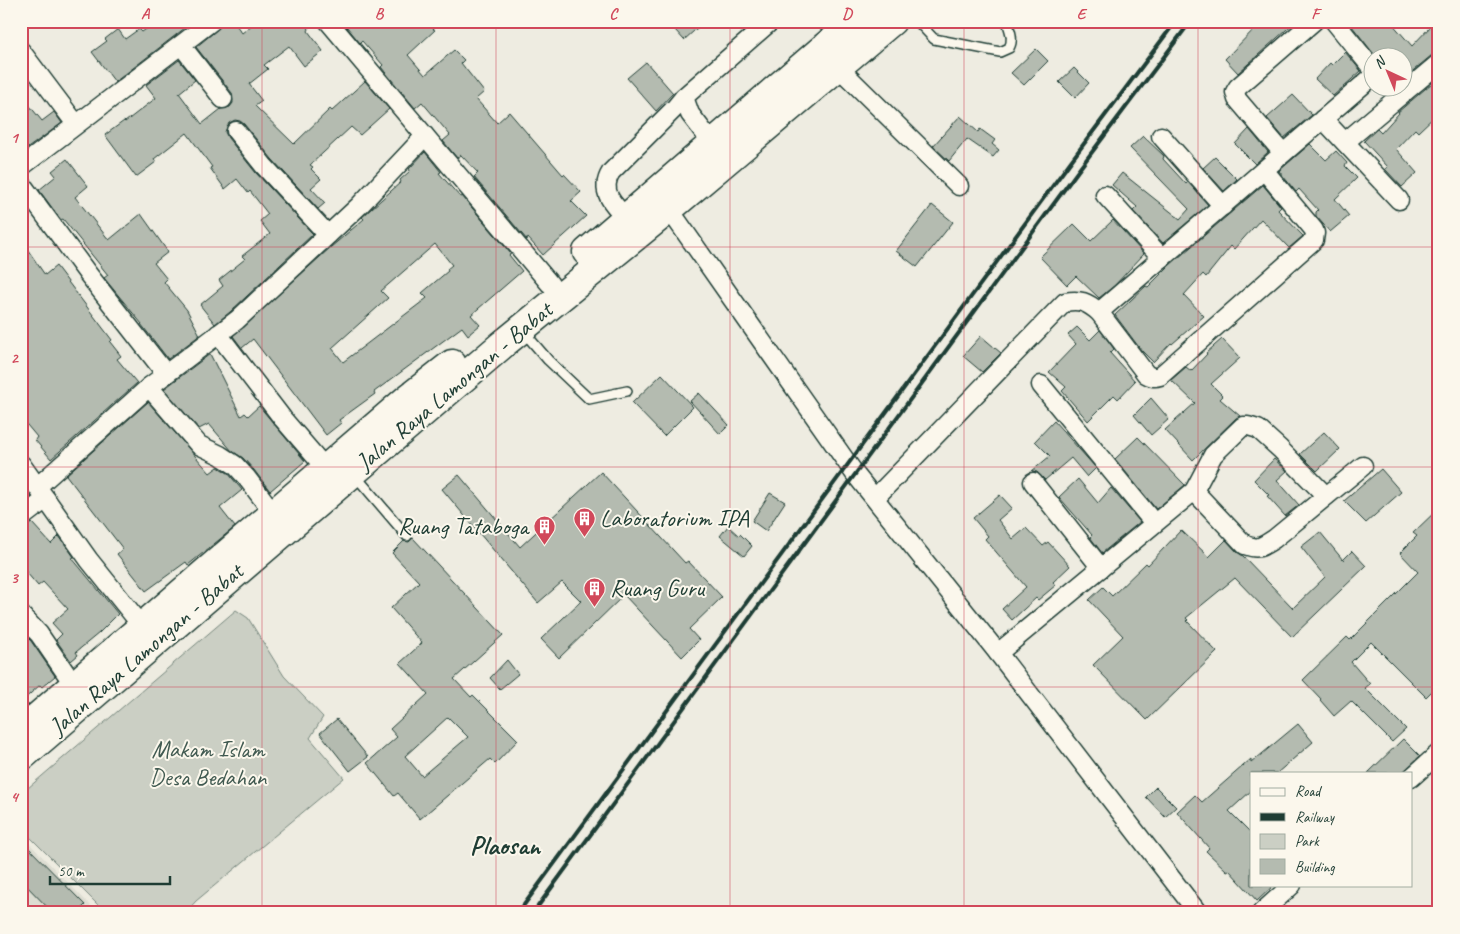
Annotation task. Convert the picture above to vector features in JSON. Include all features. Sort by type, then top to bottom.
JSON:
[{"type":"highway","name":"Jalan Raya Lamongan - Babat","points":[[21,731],[406,400],[497,329],[856,21]]},
{"type":"highway","name":"Jalan Raya Lamongan - Babat","points":[[21,757],[521,329],[669,209],[892,21]]},
{"type":"street","points":[[21,167],[212,21]]},
{"type":"street","points":[[328,21],[550,284]]},
{"type":"street","points":[[627,218],[611,200],[607,189],[606,181],[611,172],[684,97],[771,21]]},
{"type":"street","points":[[1283,153],[1237,99],[1236,92],[1238,87],[1314,21]]},
{"type":"street","points":[[1334,21],[1362,56]]},
{"type":"street","points":[[181,45],[223,99]]},
{"type":"street","points":[[21,51],[76,124]]},
{"type":"street","points":[[1412,80],[1439,63]]},
{"type":"street","points":[[838,68],[959,186]]},
{"type":"street","points":[[1099,312],[1362,86]]},
{"type":"street","points":[[684,97],[690,114],[714,144]]},
{"type":"street","points":[[1345,142],[1387,98]]},
{"type":"street","points":[[1323,119],[1399,200]]},
{"type":"street","points":[[236,131],[264,166],[328,235]]},
{"type":"street","points":[[21,518],[42,493],[149,387],[236,320],[359,206],[425,136]]},
{"type":"street","points":[[1161,136],[1224,206]]},
{"type":"street","points":[[875,498],[1065,302],[1077,299],[1087,302],[1099,312],[1146,374],[1160,376],[1314,240],[1314,230],[1264,170]]},
{"type":"street","points":[[21,183],[88,274],[166,374]]},
{"type":"street","points":[[1105,195],[1162,258]]},
{"type":"street","points":[[669,209],[855,474],[998,653],[1198,913]]},
{"type":"street","points":[[218,334],[283,419],[326,469]]},
{"type":"street","points":[[1041,385],[1154,523]]},
{"type":"street","points":[[149,387],[198,445],[220,455],[235,465],[274,514]]},
{"type":"street","points":[[998,653],[1194,491],[1212,455],[1242,426],[1258,429],[1326,496]]},
{"type":"street","points":[[21,464],[89,560],[142,626]]},
{"type":"street","points":[[1194,491],[1245,545],[1254,548],[1263,546],[1274,539],[1363,466]]},
{"type":"street","points":[[1033,482],[1101,568]]},
{"type":"street","points":[[21,615],[39,634],[74,685]]},
{"type":"street","points":[[1412,777],[1439,753]]},
{"type":"street","points":[[1261,913],[1291,886]]},
{"type":"lane","points":[[917,21],[934,39],[1000,52],[1009,48],[1012,44],[1007,21]]},
{"type":"lane","points":[[521,329],[548,360],[589,399],[626,391]]},
{"type":"lane","points":[[352,472],[407,536]]},
{"type":"shaded area","points":[[21,835],[91,906],[84,913],[77,913],[68,888],[43,913],[21,913],[21,880],[65,885],[21,840]]},
{"type":"green space","name":"Makam Islam Desa Bedahan","points":[[236,610],[248,618],[284,676],[323,717],[310,738],[344,778],[196,901],[185,913],[95,913],[100,907],[21,828],[21,794]]},
{"type":"building","points":[[162,21],[194,21],[115,82],[92,52],[107,41],[105,39],[118,29],[125,39],[139,29],[142,32],[152,25],[154,28]]},
{"type":"building","points":[[223,21],[233,21],[242,33],[257,21],[303,21],[323,51],[304,66],[289,46],[264,65],[268,69],[249,84],[262,101],[255,106],[294,144],[330,109],[332,111],[365,81],[389,109],[360,135],[351,127],[310,165],[313,167],[311,169],[321,179],[311,188],[325,203],[318,209],[272,159],[244,124],[235,120],[229,123],[225,132],[228,138],[256,173],[313,234],[215,324],[200,305],[223,286],[219,280],[245,259],[242,256],[270,234],[260,221],[268,214],[250,191],[248,193],[237,179],[225,189],[210,168],[212,167],[187,133],[154,159],[156,162],[136,177],[105,135],[156,98],[146,85],[179,60],[195,80],[179,93],[202,124],[221,109],[230,107],[233,103],[232,93],[196,47],[218,29]]},
{"type":"building","points":[[342,21],[442,21],[408,55],[425,75],[454,50],[464,60],[461,63],[484,92],[476,99],[497,123],[509,112],[563,175],[581,192],[571,201],[586,216],[543,255],[528,238],[527,240],[474,177],[478,173],[461,155],[457,158],[443,141],[450,135],[422,102],[415,108],[381,67],[383,65],[362,41],[360,43]]},
{"type":"building","points":[[667,21],[705,21],[684,40]]},
{"type":"building","points":[[1262,21],[1296,21],[1238,73],[1225,59]]},
{"type":"building","points":[[1348,21],[1390,21],[1412,46],[1431,26],[1439,33],[1439,53],[1432,55],[1412,72],[1412,48],[1369,48]]},
{"type":"building","points":[[1036,49],[1048,61],[1024,85],[1011,73]]},
{"type":"building","points":[[1345,52],[1361,71],[1333,96],[1315,79],[1330,63],[1332,65]]},
{"type":"building","points":[[646,62],[673,93],[656,111],[627,78]]},
{"type":"building","points":[[1074,68],[1089,83],[1075,98],[1059,82]]},
{"type":"building","points":[[1439,77],[1439,112],[1418,132],[1415,129],[1396,149],[1417,173],[1402,187],[1385,169],[1388,167],[1364,141],[1377,129],[1381,133],[1398,112]]},
{"type":"building","points":[[21,95],[42,121],[54,112],[62,123],[21,153]]},
{"type":"building","points":[[1293,95],[1312,115],[1284,138],[1267,118]]},
{"type":"building","points":[[960,116],[978,132],[980,129],[995,140],[992,144],[999,150],[993,157],[967,139],[949,161],[933,146]]},
{"type":"building","points":[[1249,129],[1268,152],[1255,164],[1235,144]]},
{"type":"building","points":[[1143,136],[1164,156],[1163,159],[1186,184],[1188,182],[1208,205],[1163,243],[1133,211],[1137,207],[1112,185],[1122,173],[1180,219],[1189,209],[1130,148]]},
{"type":"building","points":[[1310,144],[1326,160],[1336,151],[1347,163],[1345,166],[1357,178],[1335,199],[1349,216],[1330,232],[1316,216],[1318,210],[1299,189],[1296,192],[1279,171]]},
{"type":"building","points":[[425,152],[441,172],[439,173],[460,197],[462,196],[511,254],[509,255],[522,271],[471,315],[480,325],[468,335],[462,327],[374,392],[375,394],[339,420],[341,423],[326,435],[253,339],[242,348],[233,336],[364,219],[362,217],[401,182],[400,180],[410,171],[409,169]],"holes":[[[435,244],[452,265],[447,269],[448,271],[422,293],[427,298],[343,362],[332,348],[388,298],[381,291]]]},
{"type":"building","points":[[1215,157],[1237,179],[1224,191],[1203,168]]},
{"type":"building","points":[[67,159],[88,186],[75,197],[109,240],[141,214],[168,252],[154,263],[167,279],[164,282],[187,310],[200,335],[168,359],[104,278],[108,275],[63,219],[61,220],[39,190],[56,176],[52,171]]},
{"type":"building","points":[[1263,185],[1281,207],[1278,210],[1303,236],[1289,248],[1261,219],[1234,249],[1231,246],[1206,277],[1203,274],[1184,295],[1204,316],[1171,343],[1153,362],[1141,350],[1115,315]]},
{"type":"building","points":[[932,205],[953,222],[917,267],[896,251]]},
{"type":"building","points":[[1113,220],[1144,254],[1114,286],[1099,298],[1076,276],[1067,285],[1040,257],[1074,224],[1091,241]]},
{"type":"building","points":[[21,240],[45,275],[56,266],[112,340],[110,342],[121,356],[117,359],[137,383],[51,459],[35,440],[37,437],[22,419],[28,414],[21,405]]},
{"type":"building","points":[[1077,327],[1090,340],[1100,330],[1114,349],[1110,353],[1135,381],[1118,399],[1114,395],[1088,421],[1062,391],[1066,387],[1049,372],[1076,344],[1068,335]]},
{"type":"building","points":[[981,336],[1001,353],[982,372],[963,356]]},
{"type":"building","points":[[1222,339],[1240,358],[1211,384],[1223,396],[1220,399],[1240,416],[1193,460],[1165,430],[1195,403],[1171,380],[1186,367],[1191,371],[1206,353]]},
{"type":"building","points":[[210,354],[241,416],[245,413],[248,416],[259,406],[305,461],[270,491],[254,470],[243,458],[232,451],[209,424],[199,429],[164,389]]},
{"type":"building","points":[[662,374],[693,407],[664,436],[632,403]]},
{"type":"building","points":[[699,393],[729,425],[720,434],[690,401]]},
{"type":"building","points":[[1151,398],[1169,419],[1151,435],[1134,415]]},
{"type":"building","points":[[148,402],[210,473],[218,467],[228,473],[242,490],[220,508],[235,527],[188,565],[186,562],[146,591],[117,554],[123,549],[66,475]]},
{"type":"building","points":[[1054,421],[1096,468],[1087,477],[1071,458],[1045,480],[1037,472],[1032,471],[1050,456],[1035,441]]},
{"type":"building","points":[[1324,432],[1340,449],[1317,471],[1300,454]]},
{"type":"building","points":[[1138,437],[1185,485],[1156,509],[1115,459]]},
{"type":"building","points":[[1274,459],[1287,471],[1277,480],[1299,505],[1285,516],[1267,496],[1269,495],[1254,480]]},
{"type":"building","points":[[1381,469],[1401,492],[1366,523],[1344,501]]},
{"type":"building","points":[[601,472],[685,563],[688,561],[722,597],[689,629],[699,640],[682,657],[624,595],[559,658],[541,639],[581,601],[562,582],[538,603],[442,489],[459,475],[520,547]]},
{"type":"building","points":[[1078,479],[1098,503],[1111,488],[1140,522],[1102,553],[1090,537],[1092,535],[1059,497]]},
{"type":"building","points":[[21,483],[31,497],[21,504]]},
{"type":"building","points":[[770,493],[785,502],[766,531],[752,521]]},
{"type":"building","points":[[1000,495],[1012,508],[998,520],[1013,539],[1026,528],[1043,546],[1048,542],[1070,566],[1053,582],[1056,585],[1038,600],[1036,598],[1012,620],[1002,609],[1026,587],[985,539],[988,536],[973,518]]},
{"type":"building","points":[[1439,508],[1439,684],[1426,697],[1371,642],[1351,662],[1370,684],[1365,688],[1406,729],[1392,742],[1351,701],[1334,716],[1303,680],[1347,637],[1350,640],[1418,572],[1400,553],[1417,536],[1413,533]]},
{"type":"building","points":[[32,523],[51,544],[59,536],[74,557],[72,558],[118,614],[76,652],[78,655],[71,661],[56,640],[62,634],[52,623],[68,609],[43,582],[38,586],[21,566],[21,528]]},
{"type":"building","points":[[728,526],[739,536],[740,534],[752,546],[744,556],[720,536]]},
{"type":"building","points":[[1181,530],[1209,557],[1226,540],[1293,608],[1325,577],[1301,547],[1320,532],[1343,560],[1352,551],[1366,566],[1292,637],[1235,578],[1186,618],[1217,652],[1147,720],[1093,665],[1123,636],[1089,600],[1103,587],[1112,596],[1146,563],[1148,565]]},
{"type":"building","points":[[413,538],[503,635],[454,679],[471,697],[473,695],[518,740],[495,764],[490,759],[420,819],[398,793],[394,796],[367,763],[397,737],[390,729],[428,694],[400,663],[422,643],[391,608],[419,582],[392,553],[404,541],[409,542]],"holes":[[[448,717],[468,737],[422,776],[405,756]]]},
{"type":"building","points":[[21,631],[31,641],[55,676],[42,687],[40,685],[21,702]]},
{"type":"building","points":[[507,660],[518,674],[500,689],[490,678]]},
{"type":"building","points":[[337,719],[368,757],[350,771],[320,733]]},
{"type":"building","points":[[1298,724],[1313,742],[1278,772],[1250,772],[1250,792],[1229,811],[1250,832],[1250,886],[1273,886],[1257,901],[1229,870],[1227,871],[1206,851],[1209,848],[1177,812],[1195,795],[1202,802],[1251,759],[1251,763]]},
{"type":"building","points":[[1403,739],[1420,756],[1403,772],[1369,772]]},
{"type":"building","points":[[1156,787],[1176,807],[1165,817],[1146,797]]},
{"type":"building","points":[[21,840],[85,905],[77,913],[53,913],[21,880]]},
{"type":"railway","points":[[518,913],[1176,21]]},
{"type":"railway","points":[[533,913],[1080,168],[1191,21]]},
{"type":"place","name":"Laboratorium IPA","points":[[584,537]]},
{"type":"place","name":"Ruang Tataboga","points":[[544,545]]},
{"type":"place","name":"Ruang Guru","points":[[594,607]]},
{"type":"district","name":"Plaosan","points":[[505,845]]}]
